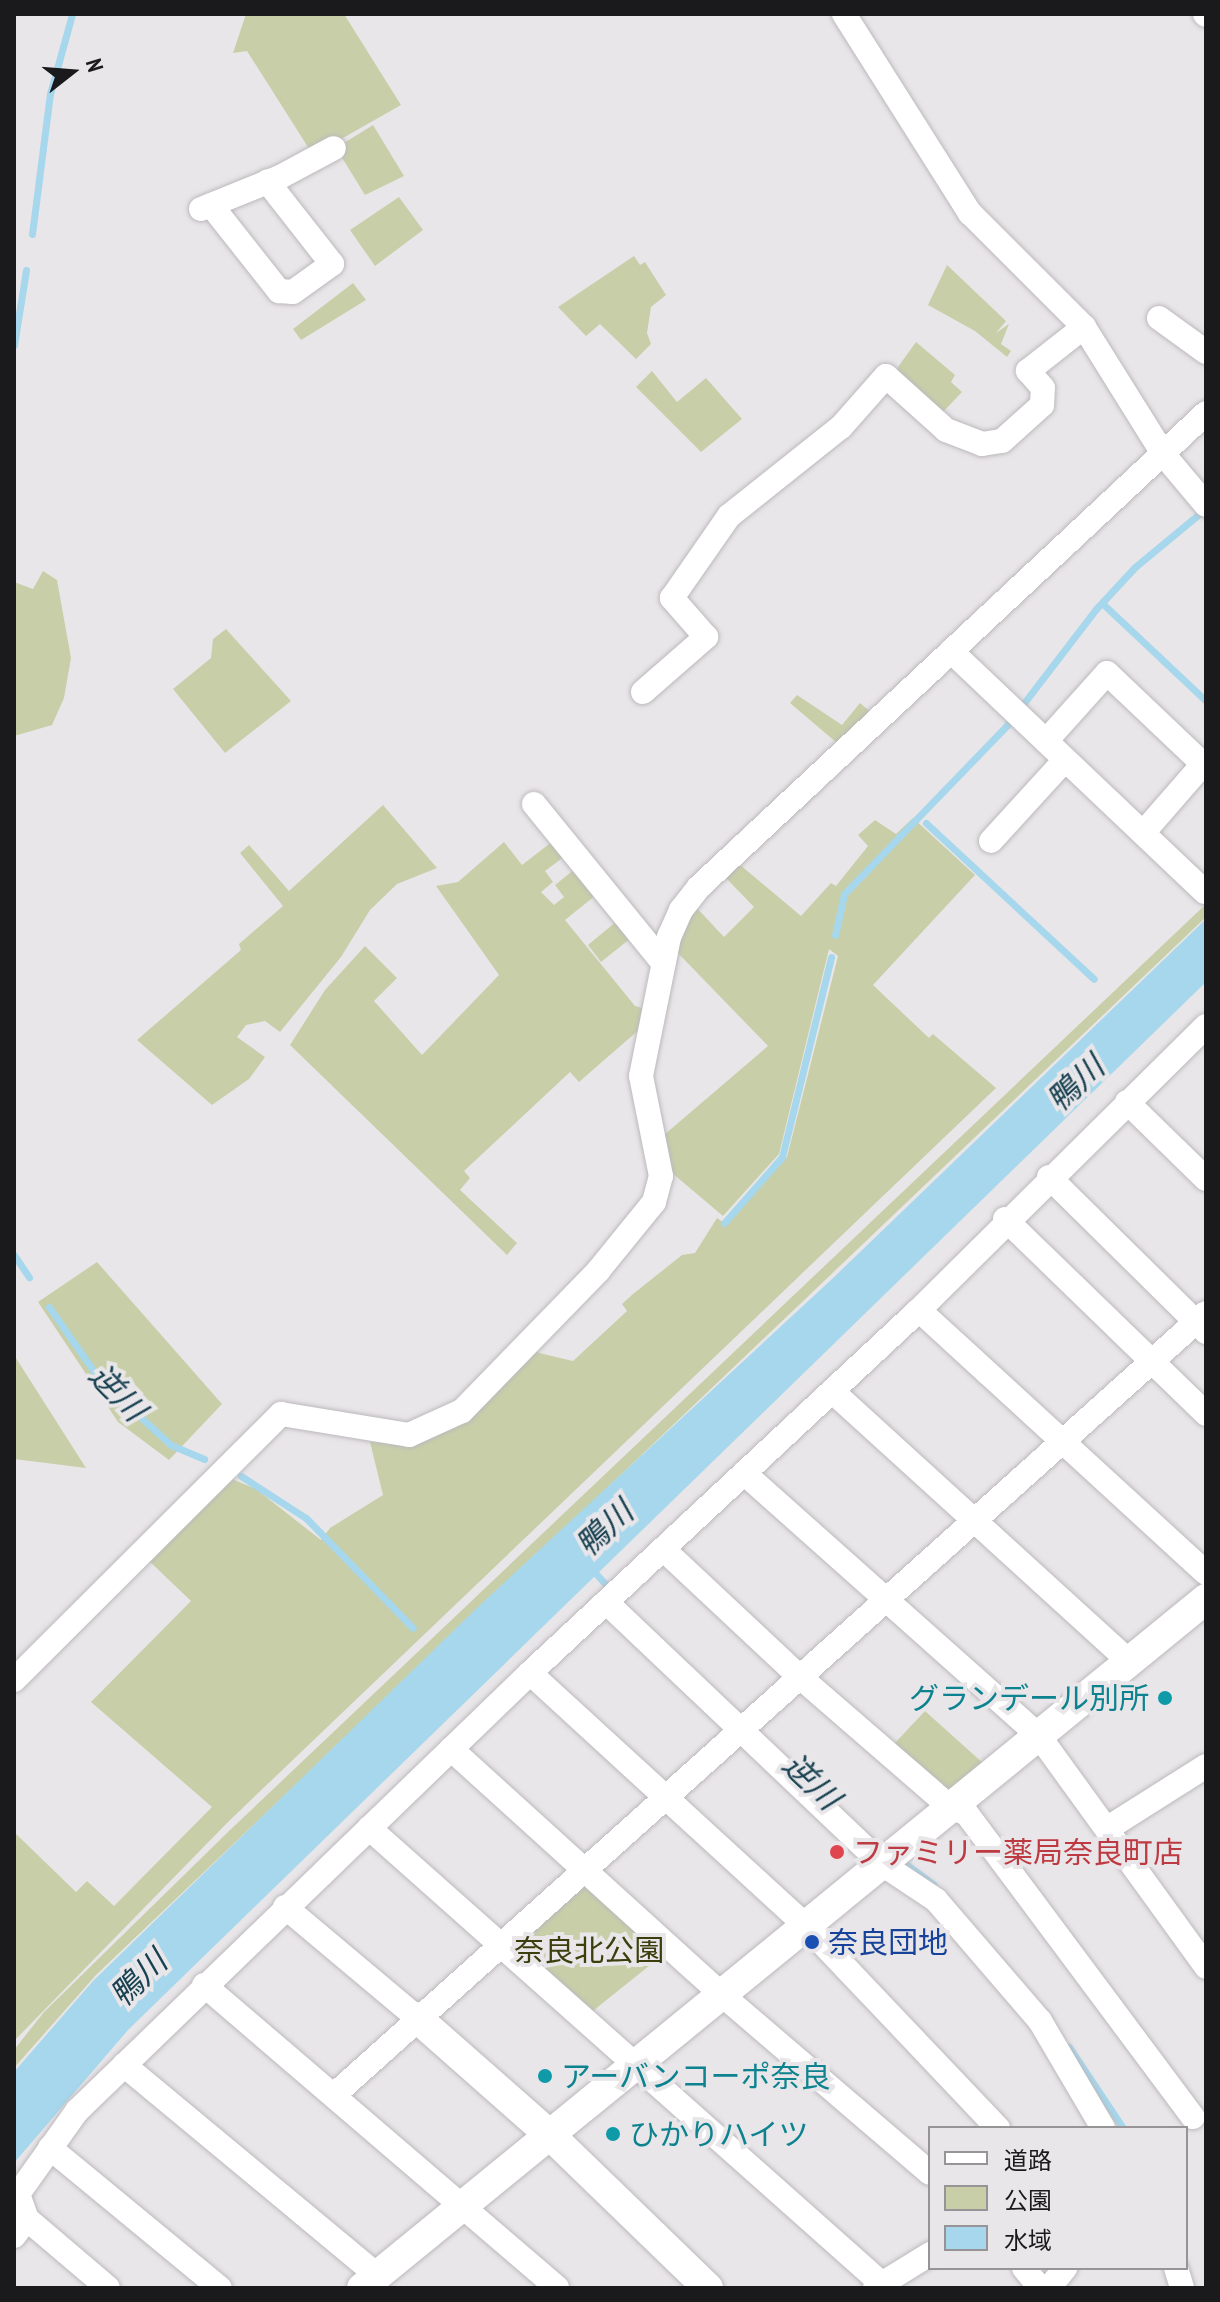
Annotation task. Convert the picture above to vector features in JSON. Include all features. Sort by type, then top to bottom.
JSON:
[{"type":"street","points":[[844,14],[970,213],[1084,327],[1164,455],[1206,504]]},
{"type":"street","points":[[267,181],[332,264],[293,292],[279,291],[206,207],[334,148]]},
{"type":"street","points":[[1159,318],[1206,352]]},
{"type":"street","points":[[643,692],[706,637],[672,598],[729,516],[841,427],[886,376],[946,430],[982,444],[1002,441],[1042,405],[1043,388],[1028,371],[1084,327]]},
{"type":"street","points":[[14,1680],[281,1414],[409,1435],[462,1411],[598,1271],[654,1202],[661,1176],[641,1076],[663,963],[681,910],[699,887],[1206,413]]},
{"type":"street","points":[[951,651],[1205,892]]},
{"type":"street","points":[[1046,741],[1107,673],[1118,683],[1203,764],[1143,833]]},
{"type":"street","points":[[991,841],[1065,760]]},
{"type":"street","points":[[534,804],[663,963]]},
{"type":"street","points":[[97,2284],[20,2227],[18,2194],[77,2111],[530,1673],[919,1310],[1005,1219],[1206,1026]]},
{"type":"street","points":[[1127,1102],[1206,1179]]},
{"type":"street","points":[[334,2095],[416,2017],[1150,1364],[1203,1323],[1049,1177]]},
{"type":"street","points":[[1005,1219],[1150,1364],[1206,1414]]},
{"type":"street","points":[[919,1310],[1206,1573]]},
{"type":"street","points":[[832,1391],[1129,1661]]},
{"type":"street","points":[[744,1473],[1039,1736],[1206,1967]]},
{"type":"street","points":[[663,1549],[800,1677],[950,1807],[967,1814],[1005,1859],[1194,2116]]},
{"type":"street","points":[[612,1596],[936,1900],[1040,2021],[1102,2126]]},
{"type":"street","points":[[124,2065],[369,2282],[1206,1599]]},
{"type":"street","points":[[530,1673],[806,1926],[996,2126]]},
{"type":"street","points":[[451,1749],[721,1994],[928,2171]]},
{"type":"street","points":[[1108,1828],[1206,1766]]},
{"type":"street","points":[[369,1828],[879,2286],[928,2255]]},
{"type":"street","points":[[285,1907],[550,2135],[708,2288]]},
{"type":"street","points":[[204,1985],[557,2288]]},
{"type":"street","points":[[50,2148],[220,2288]]},
{"type":"street","points":[[1026,2270],[1040,2288]]},
{"type":"street","points":[[1049,2288],[1063,2270]]},
{"type":"green space","points":[[246,14],[344,14],[401,105],[313,155],[247,51],[233,53]]},
{"type":"green space","points":[[373,125],[404,176],[365,195],[336,148]]},
{"type":"green space","points":[[399,197],[423,230],[375,266],[350,230]]},
{"type":"green space","points":[[634,256],[640,265],[645,262],[666,295],[651,307],[647,333],[651,344],[636,359],[600,324],[586,336],[558,307]]},
{"type":"green space","points":[[947,265],[1006,321],[996,333],[1009,324],[1001,344],[1011,351],[1007,357],[975,331],[928,305]]},
{"type":"green space","points":[[353,283],[366,300],[301,340],[293,329]]},
{"type":"green space","points":[[916,342],[955,375],[951,382],[962,392],[940,415],[899,377],[898,367]]},
{"type":"green space","points":[[652,371],[677,402],[706,378],[742,419],[701,452],[636,387]]},
{"type":"green space","points":[[43,571],[57,580],[71,658],[64,698],[52,725],[14,736],[14,582],[33,589]]},
{"type":"green space","points":[[226,629],[291,701],[225,753],[173,689],[211,658],[213,639]]},
{"type":"green space","points":[[797,695],[842,725],[860,703],[873,714],[837,743],[790,703]]},
{"type":"green space","points":[[383,805],[437,868],[397,884],[370,910],[341,957],[280,1032],[265,1021],[246,1025],[237,1037],[265,1057],[249,1079],[212,1105],[137,1040],[241,950],[239,944],[283,906],[240,853],[249,845],[289,891]]},
{"type":"green space","points":[[913,818],[975,875],[873,985],[929,1038],[933,1034],[996,1088],[229,1821],[14,2041],[14,1832],[76,1892],[87,1881],[114,1906],[212,1807],[91,1702],[191,1601],[145,1557],[227,1477],[256,1489],[321,1540],[330,1528],[383,1495],[370,1442],[404,1444],[533,1346],[539,1353],[573,1361],[627,1311],[622,1304],[633,1294],[682,1255],[695,1253],[717,1218],[726,1224],[787,1157],[838,956],[829,949],[779,1154],[723,1216],[672,1173],[664,1135],[768,1046],[674,949],[695,906],[724,937],[754,907],[725,877],[739,864],[801,916],[831,883],[836,886],[868,846],[858,835],[875,820],[896,834]]},
{"type":"green space","points":[[553,841],[565,856],[545,871],[553,882],[541,892],[554,905],[564,897],[555,885],[575,869],[596,895],[565,920],[635,1006],[642,1008],[641,1028],[579,1082],[570,1072],[464,1171],[470,1178],[460,1190],[517,1243],[507,1255],[290,1045],[325,990],[365,946],[397,978],[374,1001],[422,1055],[499,975],[436,886],[458,882],[504,842],[522,865]]},
{"type":"green space","points":[[1206,904],[1206,917],[96,1975],[14,2068],[14,2050],[44,2012],[229,1831]]},
{"type":"green space","points":[[617,921],[631,938],[601,962],[588,945]]},
{"type":"green space","points":[[97,1262],[222,1404],[169,1460],[118,1422],[38,1302]]},
{"type":"green space","points":[[14,1355],[86,1468],[14,1459]]},
{"type":"green space","points":[[925,1711],[984,1764],[948,1796],[893,1745]]},
{"type":"green space","name":"奈良北公園","points":[[584,1882],[664,1954],[589,2014],[514,1945]]},
{"type":"water","name":"鴨川","points":[[1206,919],[1206,982],[128,2030],[14,2163],[14,2072],[93,1981],[481,1604],[831,1280]]},
{"type":"waterway","name":"逆川","points":[[32,234],[50,94],[72,14]]},
{"type":"waterway","name":"逆川","points":[[14,345],[26,270]]},
{"type":"waterway","points":[[835,935],[844,894],[1007,725],[1096,609],[1135,567],[1204,510]]},
{"type":"waterway","points":[[1102,603],[1206,701]]},
{"type":"waterway","points":[[926,823],[1094,979]]},
{"type":"waterway","points":[[724,1223],[782,1157],[831,957]]},
{"type":"waterway","name":"逆川","points":[[14,1255],[29,1277]]},
{"type":"waterway","name":"逆川","points":[[49,1307],[100,1380],[171,1445],[204,1459]]},
{"type":"waterway","name":"逆川","points":[[241,1476],[306,1518],[413,1628]]},
{"type":"waterway","name":"逆川","points":[[590,1567],[611,1590]]},
{"type":"waterway","name":"逆川","points":[[898,1858],[933,1884]]},
{"type":"waterway","name":"逆川","points":[[1069,2047],[1122,2126]]},
{"type":"place","name":"グランデール別所","points":[[1165,1698]]},
{"type":"place","name":"ファミリー薬局奈良町店","points":[[837,1852]]},
{"type":"place","name":"奈良団地","points":[[812,1942]]},
{"type":"place","name":"アーバンコーポ奈良","points":[[545,2076]]},
{"type":"place","name":"ひかりハイツ","points":[[613,2134]]}]
